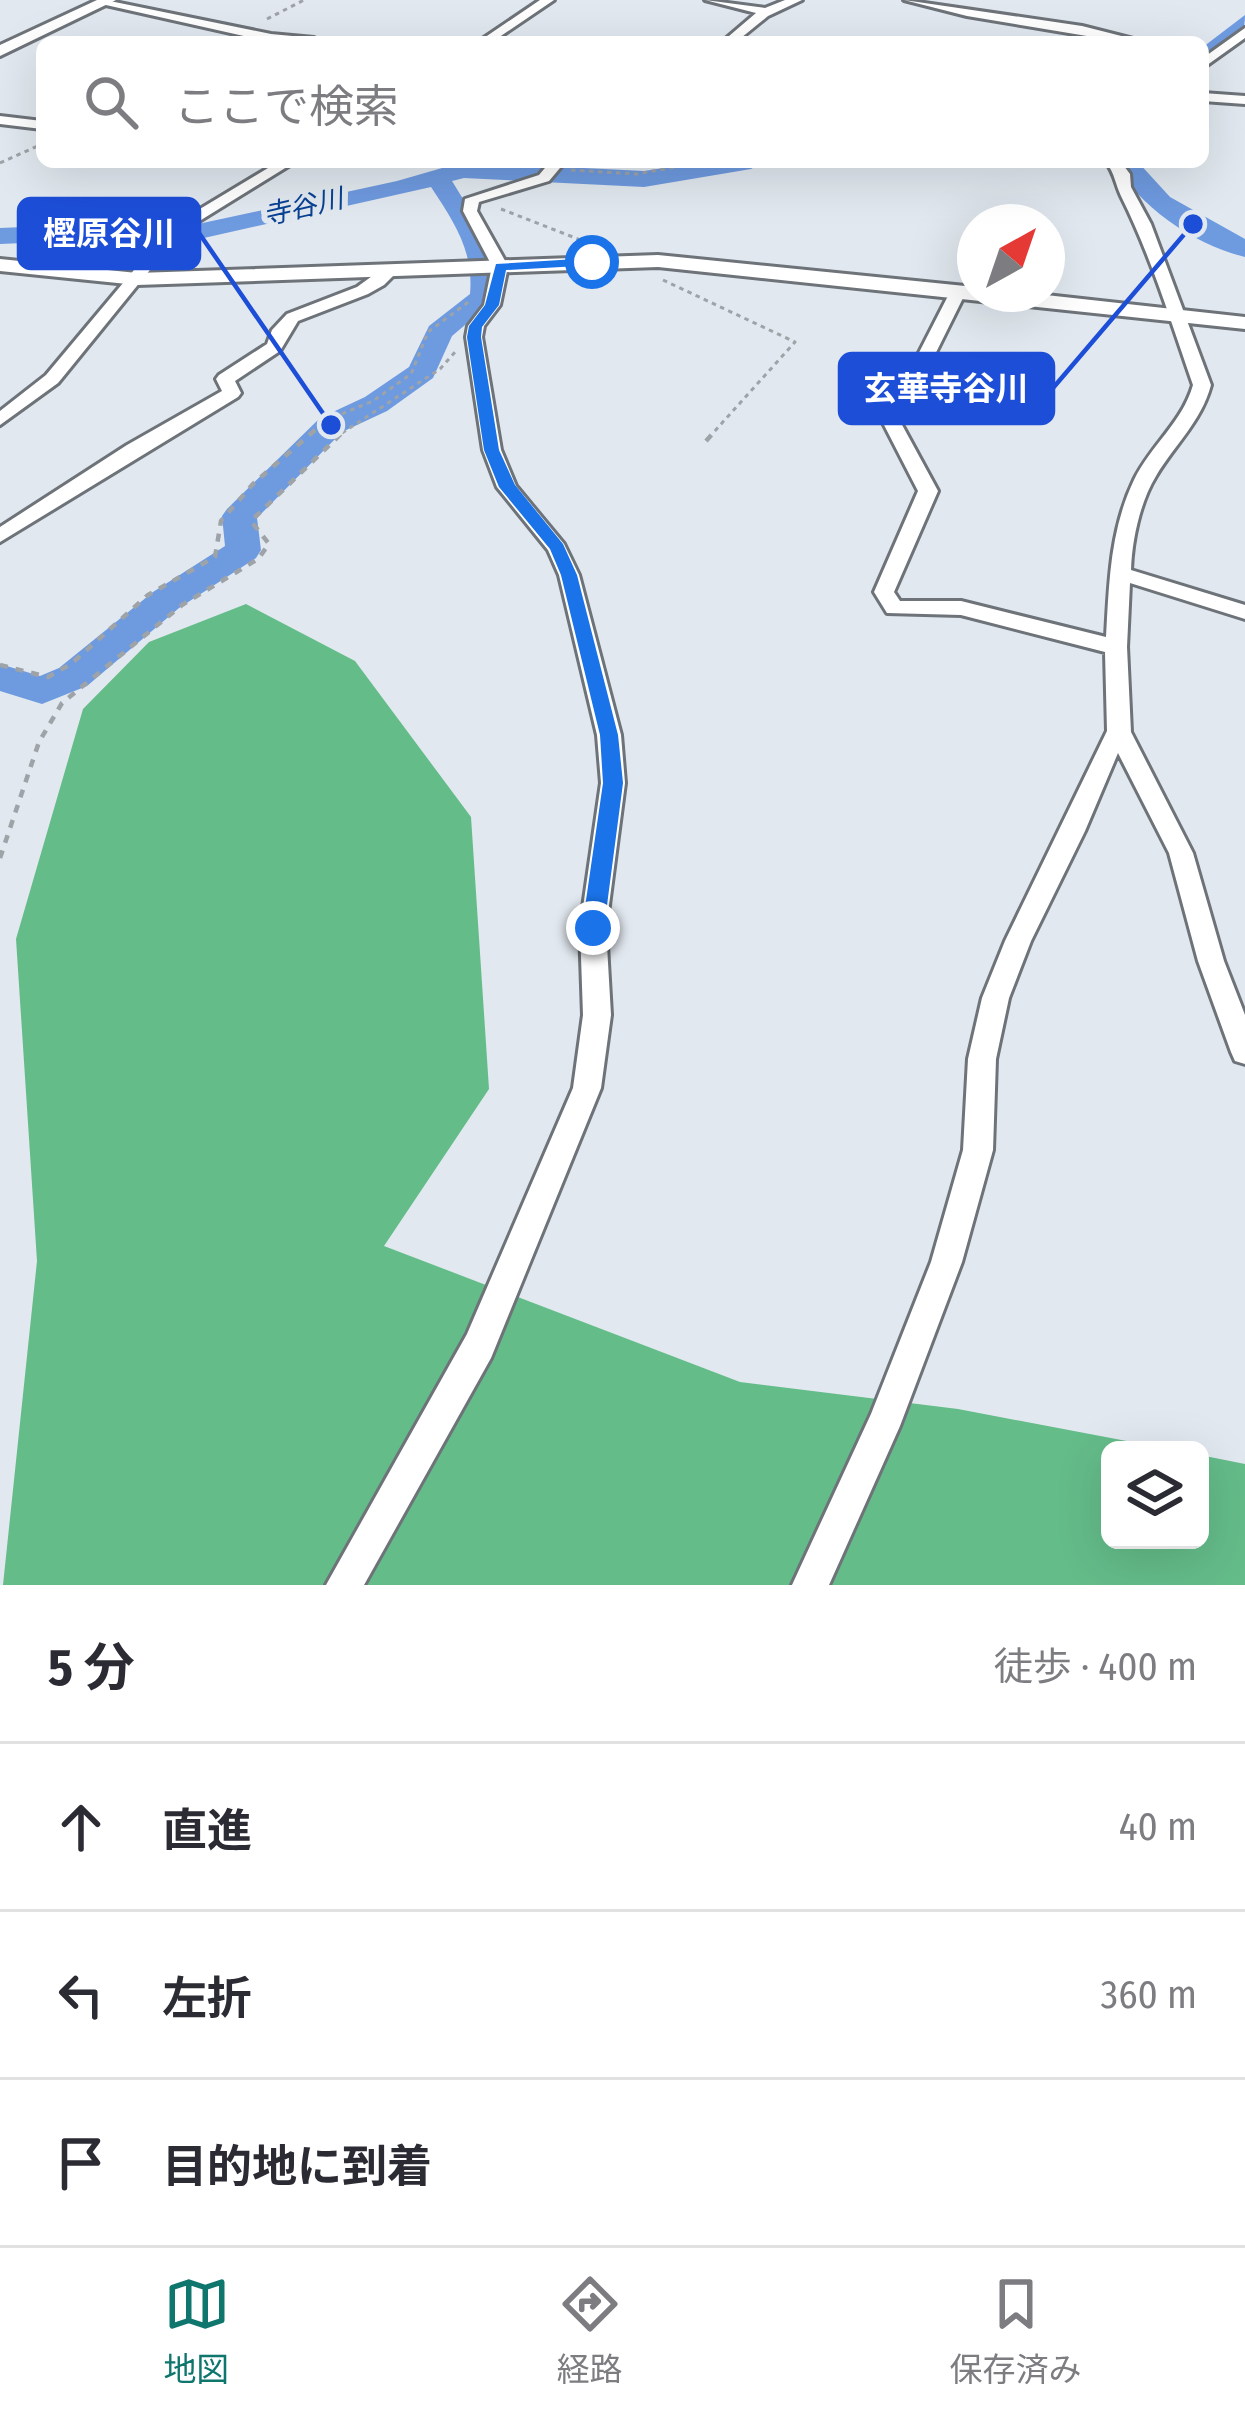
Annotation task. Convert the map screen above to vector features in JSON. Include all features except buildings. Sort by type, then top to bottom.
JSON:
[{"type":"street","points":[[493,36],[548,0]]},
{"type":"street","points":[[711,0],[768,11]]},
{"type":"street","points":[[736,36],[768,11],[796,0]]},
{"type":"street","points":[[910,0],[968,15],[1035,19],[1112,36]]},
{"type":"street","points":[[0,51],[107,1],[255,36]]},
{"type":"street","points":[[1209,59],[1245,32]]},
{"type":"street","points":[[1209,97],[1245,100]]},
{"type":"street","points":[[0,120],[36,124]]},
{"type":"street","points":[[0,420],[52,379],[175,230],[278,168]]},
{"type":"street","points":[[1126,168],[1124,188],[1143,224],[1202,385],[1195,410],[1144,479],[1122,546],[1116,647],[1119,732],[1181,853],[1211,961],[1245,1052]]},
{"type":"street","points":[[344,1585],[479,1346],[587,1088],[597,1015],[593,928],[613,783],[609,735],[569,575],[557,548],[507,487],[492,450],[475,329],[492,305],[489,267],[470,211],[472,200],[482,195],[552,170]]},
{"type":"street","points":[[0,266],[136,279],[629,261],[710,264],[957,291]]},
{"type":"street","points":[[0,536],[134,448],[232,393],[225,379],[274,347],[278,329],[298,312],[380,286],[392,269]]},
{"type":"street","points":[[1065,304],[1245,323]]},
{"type":"street","points":[[959,312],[892,423],[928,491],[884,592],[894,608],[961,608],[1116,647]]},
{"type":"street","points":[[1122,574],[1245,612]]},
{"type":"street","points":[[810,1585],[926,1318],[980,1146],[982,1058],[998,991],[1028,914],[1074,828],[1097,762],[1119,732]]},
{"type":"path","points":[[243,32],[304,0]]},
{"type":"path","points":[[0,163],[36,147]]},
{"type":"path","points":[[552,170],[637,174],[670,168]]},
{"type":"path","points":[[482,195],[494,206],[584,239],[795,342],[706,441]]},
{"type":"path","points":[[0,664],[47,677],[70,664],[148,595],[215,557],[221,521],[253,484],[328,420],[373,400],[411,374],[428,332],[472,299],[489,267]]},
{"type":"path","points":[[0,858],[39,742],[62,703],[182,605],[258,559],[269,544],[251,521],[349,426],[440,369],[475,329]]},
{"type":"green space","points":[[246,604],[355,661],[471,817],[489,1089],[384,1246],[740,1382],[958,1409],[1127,1441],[1101,1441],[1101,1549],[1209,1549],[1209,1457],[1245,1464],[1245,1585],[3,1585],[37,1261],[16,939],[83,709],[149,642]]},
{"type":"waterway","name":"寺谷川","points":[[1209,52],[1229,40],[1245,21]]},
{"type":"waterway","name":"寺谷川","points":[[0,236],[48,234],[124,248],[402,188],[463,170],[644,179],[713,168]]},
{"type":"waterway","points":[[1129,168],[1161,202],[1245,249]]},
{"type":"waterway","points":[[0,677],[42,690],[73,677],[166,600],[243,550],[239,516],[331,425],[376,404],[422,372],[439,332],[484,297],[480,248],[439,180]]},
{"type":"place","name":"玄華寺谷川","points":[[1193,224]]},
{"type":"place","name":"樫原谷川","points":[[331,425]]},
{"type":"route","points":[[592,262],[500,266],[492,305],[476,326],[474,337],[492,450],[507,487],[557,548],[569,575],[598,706],[609,735],[613,783],[593,928]]}]
